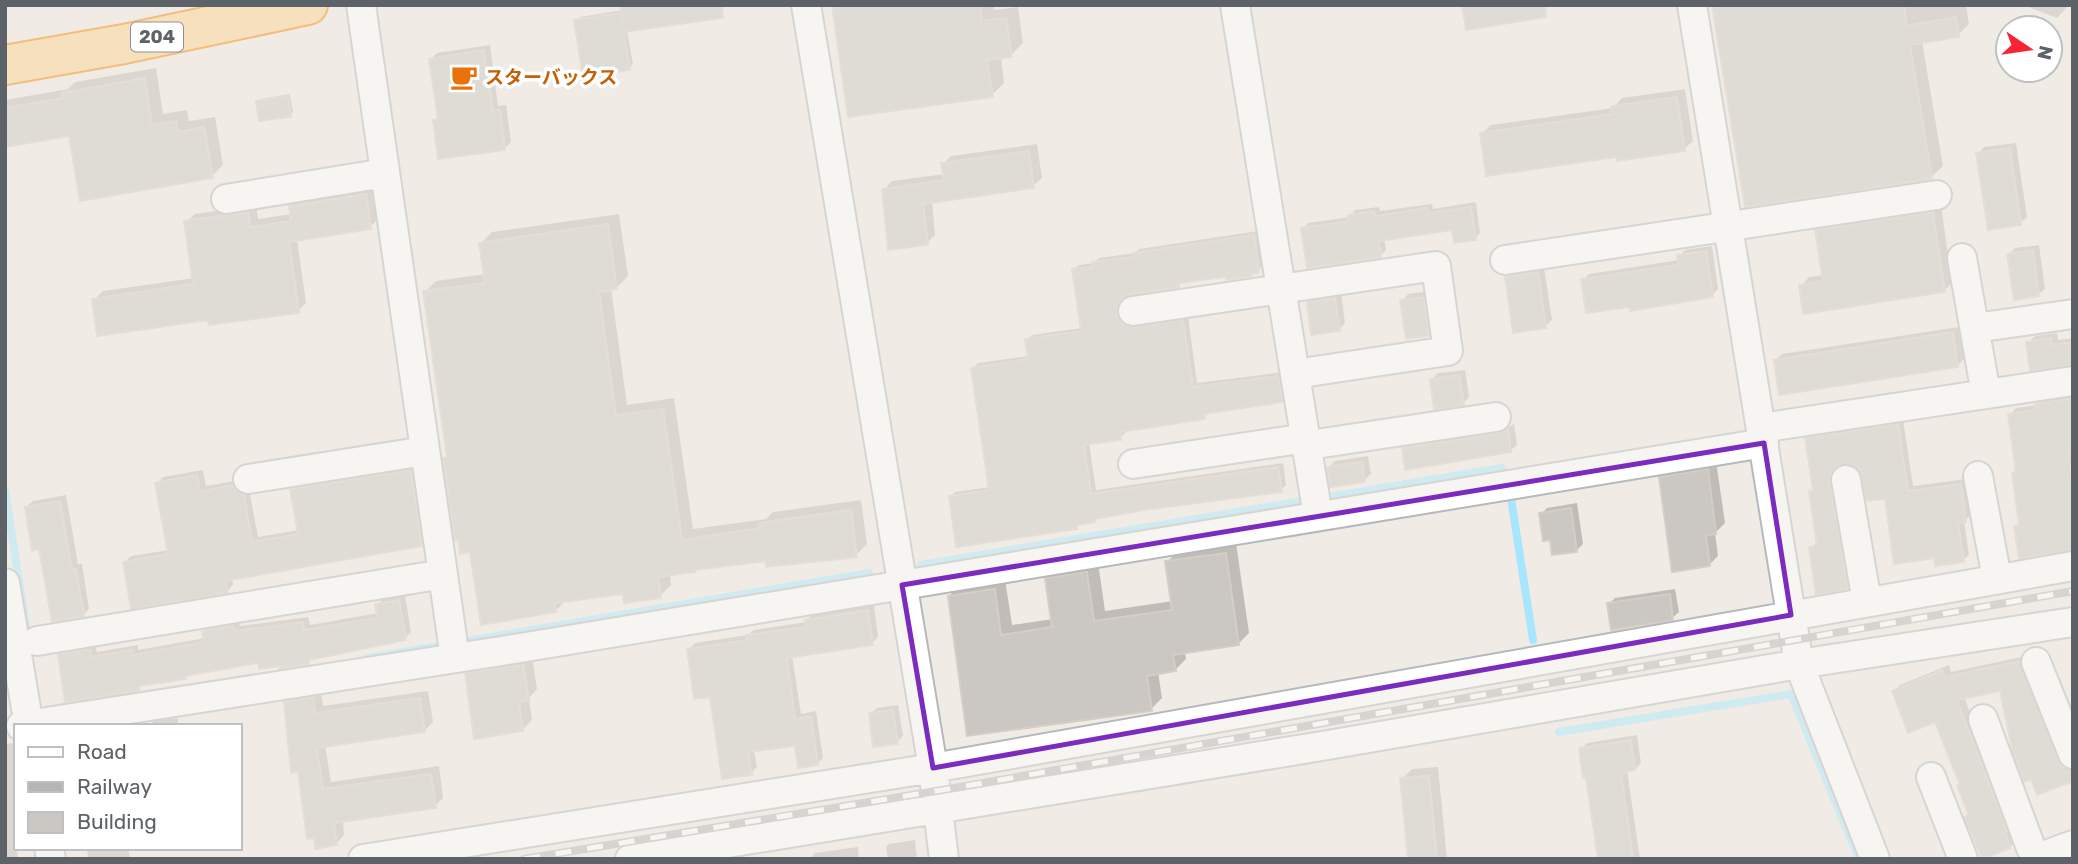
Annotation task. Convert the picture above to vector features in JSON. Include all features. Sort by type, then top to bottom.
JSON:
[{"type":"highway","name":"204","points":[[5,65],[124,44],[308,5]]},
{"type":"street","points":[[361,5],[454,647]]},
{"type":"street","points":[[806,5],[933,768],[944,859]]},
{"type":"street","points":[[1235,5],[1315,504]]},
{"type":"street","points":[[1692,5],[1799,664],[1875,859]]},
{"type":"street","points":[[226,199],[385,173]]},
{"type":"street","points":[[1505,260],[1937,195]]},
{"type":"street","points":[[1962,258],[1986,394]]},
{"type":"street","points":[[1133,311],[1436,266],[1448,351],[1294,374]]},
{"type":"street","points":[[1975,328],[2073,314]]},
{"type":"street","points":[[31,724],[454,647],[902,585],[1315,504],[1508,485],[1763,435],[1986,394],[2073,381]]},
{"type":"street","points":[[1133,464],[1293,440],[1316,444],[1496,417]]},
{"type":"street","points":[[248,479],[425,451]]},
{"type":"street","points":[[1978,476],[1997,579]]},
{"type":"street","points":[[1846,480],[1867,602]]},
{"type":"street","points":[[363,859],[933,768],[2073,566]]},
{"type":"street","points":[[37,641],[443,574]]},
{"type":"street","points":[[5,583],[20,724]]},
{"type":"street","points":[[645,858],[1799,664],[2073,622]]},
{"type":"street","points":[[2036,662],[2073,754]]},
{"type":"street","points":[[1983,719],[2037,858],[2073,845]]},
{"type":"street","points":[[1931,777],[1963,859]]},
{"type":"highlighted area","points":[[1764,443],[1791,615],[933,768],[902,585]]},
{"type":"building","points":[[620,5],[722,5],[723,18],[624,32],[630,70],[583,77],[574,20],[621,13],[624,28]]},
{"type":"building","points":[[832,5],[980,5],[982,21],[1006,18],[1012,57],[987,60],[993,97],[848,117]]},
{"type":"building","points":[[1462,5],[1545,5],[1546,17],[1466,30]]},
{"type":"building","points":[[1712,5],[1904,5],[1907,26],[1956,17],[1959,37],[1910,45],[1932,179],[1745,207]]},
{"type":"building","points":[[484,50],[493,111],[500,110],[505,150],[438,159],[433,120],[438,119],[429,59]]},
{"type":"building","points":[[145,78],[152,125],[176,121],[178,132],[204,127],[213,178],[80,201],[69,136],[5,147],[5,108],[62,98],[62,93]]},
{"type":"building","points":[[288,96],[291,117],[259,121],[256,101]]},
{"type":"building","points":[[1677,97],[1685,151],[1617,161],[1617,157],[1486,176],[1480,133],[1613,114],[1611,106]]},
{"type":"building","points":[[2010,148],[2021,225],[1988,230],[1976,153]]},
{"type":"building","points":[[1029,151],[1034,188],[923,204],[928,245],[888,250],[882,189],[944,180],[941,163]]},
{"type":"building","points":[[366,194],[371,229],[289,242],[299,313],[209,325],[208,320],[97,336],[92,299],[193,284],[184,221],[248,212],[250,227],[291,221],[289,206]]},
{"type":"building","points":[[1471,207],[1476,240],[1454,243],[1452,230],[1379,241],[1381,257],[1307,268],[1301,228],[1348,221],[1348,215],[1374,211],[1375,216],[1427,208],[1428,213]]},
{"type":"building","points":[[1933,212],[1945,292],[1803,314],[1799,285],[1823,281],[1815,230]]},
{"type":"building","points":[[608,224],[617,289],[599,292],[616,415],[663,409],[682,540],[760,528],[759,523],[851,510],[857,557],[766,567],[765,561],[695,570],[658,577],[661,598],[624,603],[623,594],[555,603],[556,612],[481,625],[470,552],[460,554],[458,540],[455,540],[443,458],[447,457],[423,291],[485,283],[479,243]]},
{"type":"building","points":[[1254,235],[1259,273],[1226,280],[1225,277],[1178,283],[1179,287],[1130,295],[1118,304],[1117,314],[1126,326],[1135,327],[1183,320],[1193,387],[1278,376],[1283,402],[1204,414],[1205,419],[1120,432],[1121,440],[1084,445],[1091,494],[1278,467],[1282,492],[1144,510],[1095,519],[1095,522],[1077,525],[1077,529],[956,547],[949,496],[989,490],[971,368],[1028,359],[1025,339],[1081,331],[1072,269],[1093,267],[1092,262],[1133,257],[1133,253]]},
{"type":"building","points":[[2033,250],[2039,296],[2014,300],[2007,254]]},
{"type":"building","points":[[1706,251],[1713,297],[1630,311],[1629,307],[1586,313],[1581,279],[1678,265],[1677,255]]},
{"type":"building","points":[[1538,272],[1546,328],[1513,333],[1505,277]]},
{"type":"building","points":[[1424,297],[1429,336],[1406,339],[1400,300]]},
{"type":"building","points":[[1335,298],[1340,331],[1311,335],[1307,302]]},
{"type":"building","points":[[1953,332],[1958,367],[1779,395],[1774,360]]},
{"type":"building","points":[[2051,338],[2052,345],[2073,342],[2073,365],[2030,371],[2026,342]]},
{"type":"building","points":[[1459,375],[1464,405],[1434,410],[1430,379]]},
{"type":"building","points":[[2073,398],[2073,452],[2068,453],[2073,488],[2073,550],[2019,559],[2014,526],[2019,525],[2012,473],[2016,472],[2008,414],[2036,410],[2035,404]]},
{"type":"building","points":[[1898,424],[1908,491],[1961,484],[1966,522],[1958,523],[1964,562],[1935,566],[1934,558],[1894,564],[1885,499],[1867,501],[1859,470],[1852,465],[1843,464],[1836,467],[1831,474],[1830,483],[1848,589],[1816,595],[1809,547],[1817,546],[1809,491],[1813,490],[1805,438]]},
{"type":"building","points":[[1508,428],[1511,452],[1405,470],[1402,448],[1498,433]]},
{"type":"building","points":[[1362,462],[1365,482],[1330,487],[1327,467]]},
{"type":"building","points":[[1708,469],[1716,534],[1706,535],[1710,566],[1672,572],[1659,477]]},
{"type":"building","points":[[411,470],[422,546],[225,581],[228,593],[131,609],[123,562],[168,554],[155,483],[197,475],[200,492],[233,485],[244,495],[252,542],[298,534],[290,489]]},
{"type":"building","points":[[60,501],[72,570],[76,569],[84,616],[52,622],[39,549],[32,551],[25,507]]},
{"type":"building","points":[[1571,508],[1577,552],[1552,555],[1550,540],[1543,541],[1539,513]]},
{"type":"building","points":[[1226,553],[1239,645],[1173,655],[1176,671],[1147,676],[1152,711],[967,736],[948,596],[995,589],[1001,635],[1052,627],[1045,578],[1087,572],[1094,621],[1172,610],[1165,561]]},
{"type":"building","points":[[1670,594],[1673,620],[1611,630],[1607,603]]},
{"type":"building","points":[[399,600],[406,640],[309,660],[309,664],[259,669],[258,663],[139,686],[139,691],[65,702],[58,654],[90,649],[91,657],[132,650],[133,655],[204,642],[202,631],[233,625],[234,631],[303,622],[304,630],[377,618],[375,604]]},
{"type":"building","points":[[868,610],[873,645],[787,658],[795,719],[811,716],[818,765],[798,768],[795,746],[748,752],[752,775],[722,779],[710,697],[694,699],[687,649],[747,640],[746,635],[806,627],[805,620]]},
{"type":"building","points":[[2020,661],[2058,760],[2063,767],[2073,770],[2073,781],[2037,795],[2031,779],[2024,782],[2012,749],[2000,691],[1957,700],[2011,848],[1982,859],[1964,817],[1969,815],[1957,786],[1960,785],[1935,722],[1908,733],[1892,691],[1942,670],[1945,677]]},
{"type":"building","points":[[523,664],[529,700],[519,702],[523,731],[474,739],[465,673]]},
{"type":"building","points":[[313,697],[315,713],[420,698],[425,732],[317,748],[323,789],[431,774],[436,808],[334,823],[337,845],[315,849],[314,838],[307,839],[298,772],[291,773],[284,702]]},
{"type":"building","points":[[893,710],[898,744],[873,747],[869,713]]},
{"type":"building","points":[[1631,740],[1635,770],[1621,773],[1633,859],[1598,859],[1579,748]]},
{"type":"building","points":[[1429,776],[1437,859],[1408,859],[1400,778]]},
{"type":"waterway","points":[[921,565],[1502,468],[1511,498],[1533,640]]},
{"type":"waterway","points":[[5,490],[26,626]]},
{"type":"waterway","points":[[367,658],[869,573]]},
{"type":"waterway","points":[[1559,732],[1791,694],[1859,859]]},
{"type":"railway","points":[[524,859],[960,787],[2073,591]]},
{"type":"place","name":"スターバックス","points":[[464,77]]}]
